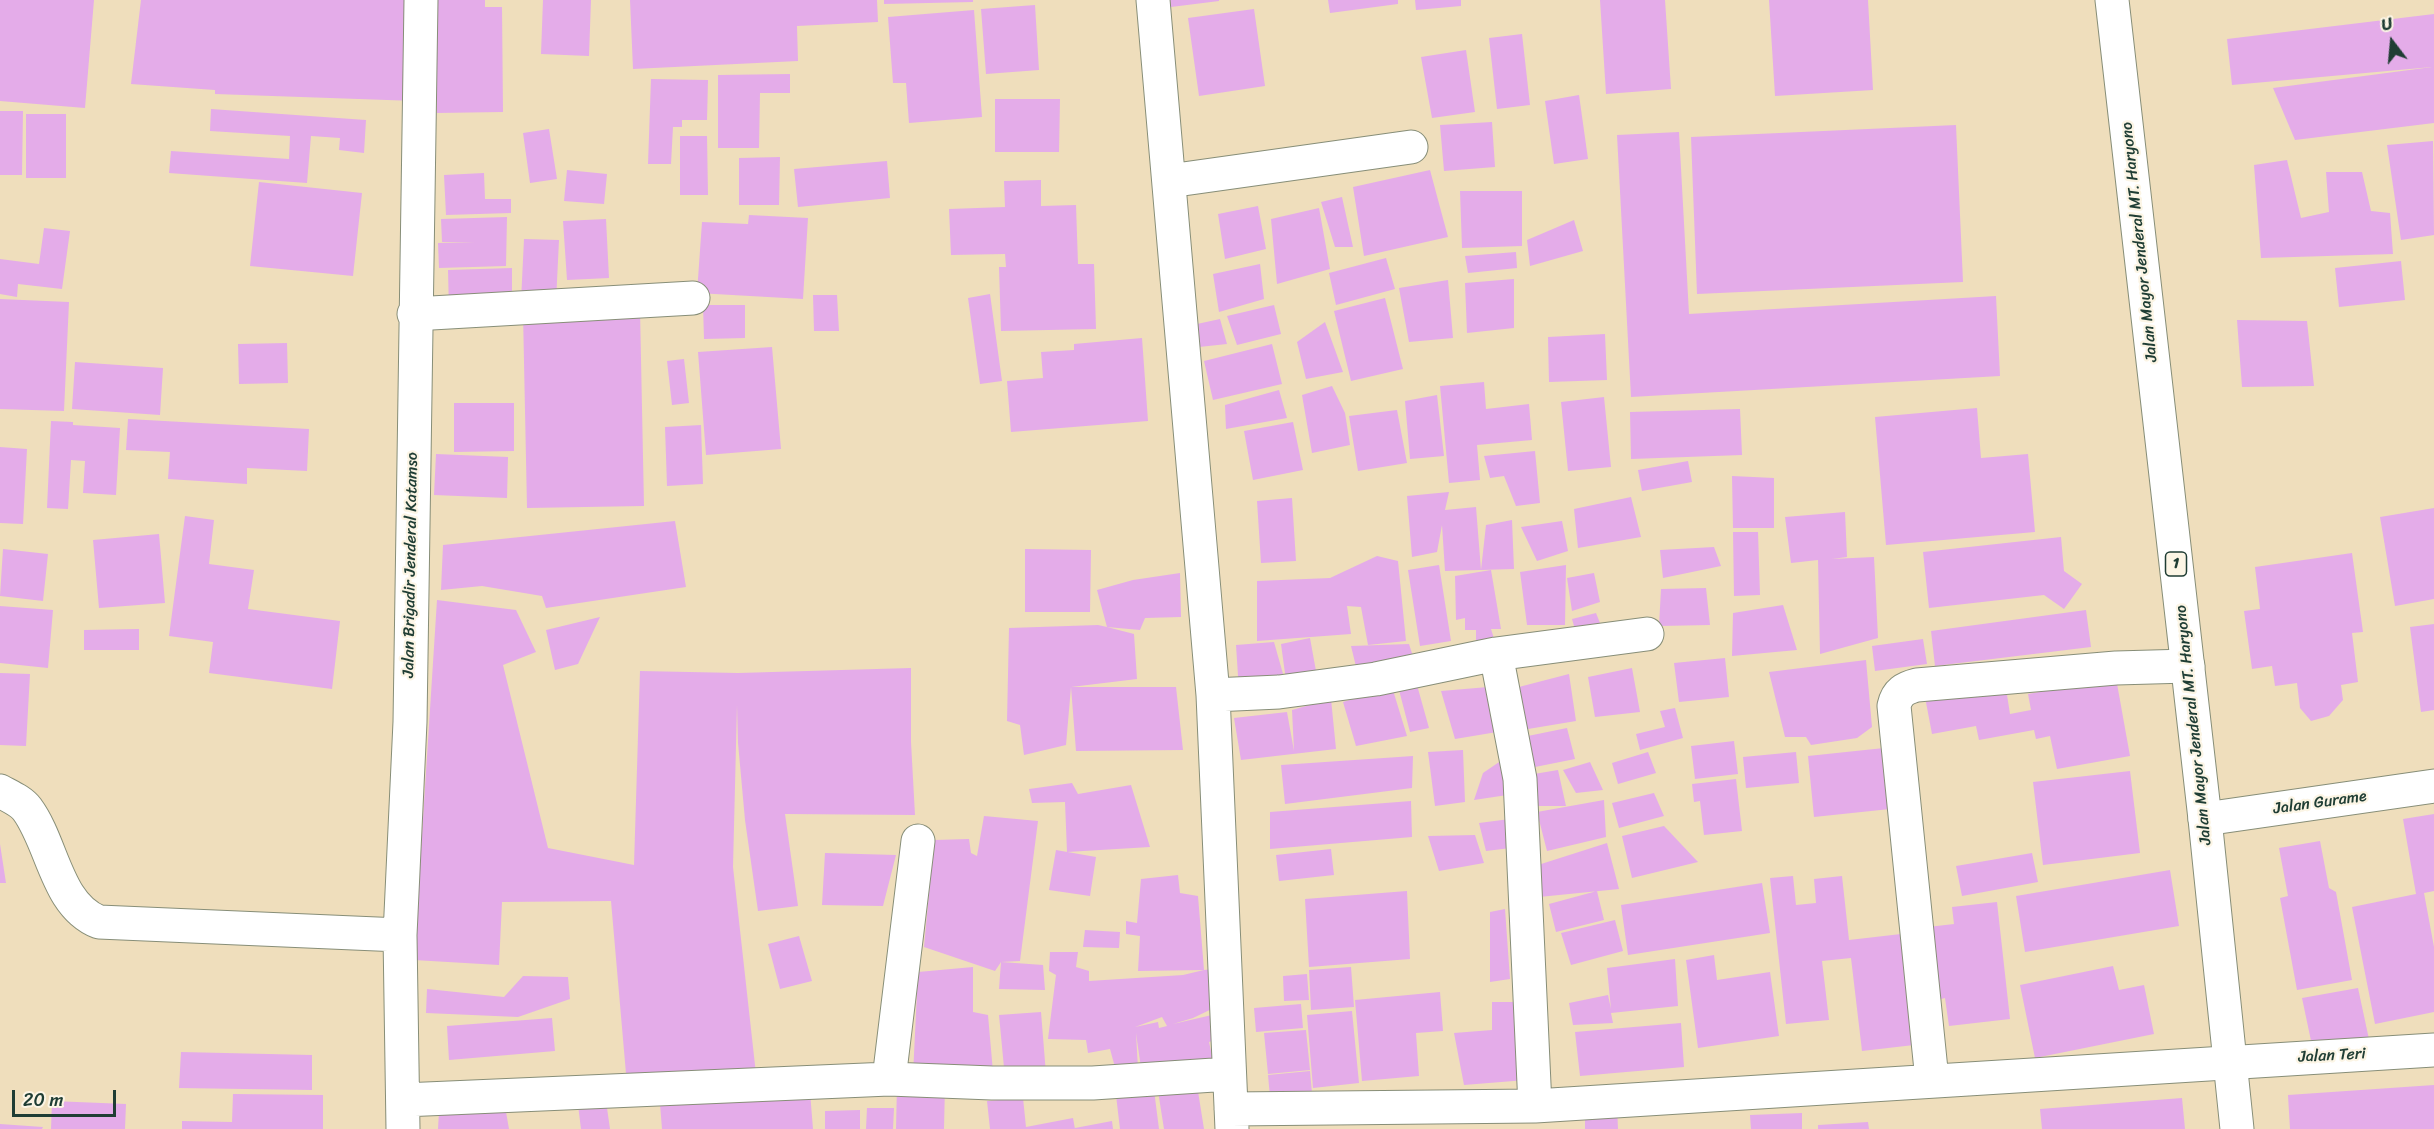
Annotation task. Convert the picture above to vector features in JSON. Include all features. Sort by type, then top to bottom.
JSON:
[{"type":"main road","name":"Jalan Brigadir Jenderal Katamso","points":[[403,1114],[400,935],[410,722],[414,314],[421,0]]},
{"type":"main road","points":[[1153,0],[1213,695],[1231,1119]]},
{"type":"main road","name":"Jalan Mayor Jenderal MT. Haryono","points":[[2112,0],[2205,819],[2237,1129]]},
{"type":"main road","points":[[1169,181],[1411,147]]},
{"type":"main road","points":[[414,314],[693,298]]},
{"type":"main road","points":[[1213,695],[1279,692],[1376,679],[1496,654],[1647,634]]},
{"type":"main road","points":[[1496,654],[1520,779],[1535,1106]]},
{"type":"main road","points":[[1932,1080],[1894,706],[1896,698],[1904,688],[1926,684],[2116,668],[2188,666]]},
{"type":"main road","name":"Jalan Gurame","points":[[2205,819],[2434,786]]},
{"type":"main road","points":[[0,791],[26,808],[64,887],[81,912],[99,922],[400,935]]},
{"type":"main road","points":[[889,1079],[918,841]]},
{"type":"main road","name":"Jalan Teri","points":[[1231,1119],[1535,1106],[2434,1050]]},
{"type":"main road","points":[[403,1114],[449,1096],[652,1090],[889,1079],[992,1083],[1093,1083],[1229,1074]]},
{"type":"building","points":[[0,0],[94,0],[85,108],[0,101]]},
{"type":"building","points":[[141,0],[417,0],[416,101],[215,94],[215,90],[131,84]]},
{"type":"building","points":[[436,0],[485,0],[485,7],[502,7],[503,112],[437,113]]},
{"type":"building","points":[[543,0],[591,0],[589,56],[541,54]]},
{"type":"building","points":[[630,0],[877,0],[878,22],[797,26],[798,61],[633,69]]},
{"type":"building","points":[[884,0],[973,0],[973,2],[884,4]]},
{"type":"building","points":[[1170,0],[1219,0],[1219,1],[1171,7]]},
{"type":"building","points":[[1328,0],[1398,0],[1398,4],[1330,13]]},
{"type":"building","points":[[1415,0],[1461,0],[1461,6],[1416,10]]},
{"type":"building","points":[[1600,0],[1665,0],[1671,89],[1606,94]]},
{"type":"building","points":[[1769,0],[1868,0],[1873,90],[1775,96]]},
{"type":"building","points":[[1035,5],[1039,70],[986,74],[981,9]]},
{"type":"building","points":[[1254,9],[1265,86],[1199,96],[1188,18]]},
{"type":"building","points":[[974,10],[982,117],[909,123],[906,83],[893,83],[888,17]]},
{"type":"building","points":[[2434,14],[2434,123],[2295,140],[2273,88],[2432,67],[2232,85],[2227,39]]},
{"type":"building","points":[[1522,34],[1530,105],[1497,109],[1489,38]]},
{"type":"building","points":[[1466,50],[1475,112],[1432,118],[1421,57]]},
{"type":"building","points":[[790,74],[790,93],[760,93],[759,148],[718,148],[718,75]]},
{"type":"building","points":[[651,79],[708,80],[707,120],[682,120],[682,127],[673,127],[671,164],[648,164]]},
{"type":"building","points":[[1579,95],[1588,159],[1554,164],[1545,101]]},
{"type":"building","points":[[995,99],[1060,99],[1059,152],[995,152]]},
{"type":"building","points":[[211,109],[366,120],[364,153],[339,150],[340,138],[311,136],[307,183],[169,173],[171,151],[289,159],[290,136],[210,131]]},
{"type":"building","points":[[0,111],[23,111],[22,175],[0,175]]},
{"type":"building","points":[[26,114],[66,114],[66,178],[26,178]]},
{"type":"building","points":[[1492,122],[1495,167],[1444,171],[1440,125]]},
{"type":"building","points":[[1956,125],[1963,282],[1697,294],[1691,137]]},
{"type":"building","points":[[549,129],[557,179],[530,183],[523,133]]},
{"type":"building","points":[[1679,132],[1689,314],[1996,296],[2000,376],[1631,397],[1617,135]]},
{"type":"building","points":[[680,136],[707,136],[708,195],[680,195]]},
{"type":"building","points":[[2433,141],[2434,235],[2401,240],[2387,145]]},
{"type":"building","points":[[780,157],[779,205],[739,205],[739,158]]},
{"type":"building","points":[[2287,160],[2301,218],[2329,212],[2326,172],[2362,172],[2371,211],[2390,213],[2393,254],[2261,258],[2254,165]]},
{"type":"building","points":[[887,161],[890,198],[798,207],[794,169]]},
{"type":"building","points":[[567,170],[607,174],[604,204],[564,201]]},
{"type":"building","points":[[1430,170],[1448,237],[1364,256],[1353,187]]},
{"type":"building","points":[[484,173],[485,199],[511,199],[511,213],[446,215],[444,175]]},
{"type":"building","points":[[1041,180],[1041,206],[1076,205],[1078,264],[1094,264],[1096,329],[1001,331],[999,267],[1006,267],[1005,254],[951,255],[949,209],[1005,207],[1004,181]]},
{"type":"building","points":[[259,182],[362,193],[353,276],[250,266]]},
{"type":"building","points":[[1460,191],[1522,191],[1522,246],[1462,248]]},
{"type":"building","points":[[1342,197],[1353,247],[1335,247],[1321,202]]},
{"type":"building","points":[[1258,206],[1266,249],[1225,259],[1218,214]]},
{"type":"building","points":[[1319,208],[1330,269],[1277,284],[1271,219]]},
{"type":"building","points":[[749,215],[808,218],[803,299],[697,293],[702,222],[748,224]]},
{"type":"building","points":[[507,217],[506,266],[439,268],[438,243],[475,242],[442,242],[441,219]]},
{"type":"building","points":[[606,219],[609,278],[567,280],[563,221]]},
{"type":"building","points":[[1574,220],[1583,251],[1530,266],[1527,240]]},
{"type":"building","points":[[44,228],[70,231],[62,289],[18,284],[17,297],[0,294],[0,259],[39,264]]},
{"type":"building","points":[[524,239],[559,240],[556,302],[521,301]]},
{"type":"building","points":[[1516,252],[1517,268],[1468,273],[1465,256]]},
{"type":"building","points":[[1386,258],[1395,289],[1336,305],[1329,273]]},
{"type":"building","points":[[2401,261],[2405,300],[2339,307],[2335,268]]},
{"type":"building","points":[[1260,264],[1264,299],[1219,312],[1213,274]]},
{"type":"building","points":[[512,268],[512,308],[449,310],[448,270]]},
{"type":"building","points":[[1514,279],[1514,328],[1467,333],[1465,283]]},
{"type":"building","points":[[1448,280],[1453,338],[1409,342],[1399,288]]},
{"type":"building","points":[[990,294],[1002,381],[980,384],[968,298]]},
{"type":"building","points":[[813,295],[837,295],[839,331],[814,331]]},
{"type":"building","points":[[1385,298],[1403,369],[1351,381],[1334,311]]},
{"type":"building","points":[[0,299],[69,302],[64,411],[0,409]]},
{"type":"building","points":[[703,305],[745,305],[745,338],[704,339]]},
{"type":"building","points":[[1274,305],[1281,334],[1237,345],[1227,316]]},
{"type":"building","points":[[640,310],[644,506],[527,508],[523,313]]},
{"type":"building","points":[[1220,319],[1227,344],[1199,347],[1197,324]]},
{"type":"building","points":[[2237,320],[2307,321],[2314,386],[2242,387]]},
{"type":"building","points":[[1325,322],[1343,372],[1306,379],[1297,342]]},
{"type":"building","points":[[1605,334],[1607,380],[1549,382],[1548,337]]},
{"type":"building","points":[[1142,338],[1148,421],[1011,432],[1007,381],[1043,378],[1041,352],[1074,350],[1074,344]]},
{"type":"building","points":[[287,343],[288,383],[239,384],[238,344]]},
{"type":"building","points":[[1272,344],[1282,384],[1213,400],[1204,361]]},
{"type":"building","points":[[772,347],[781,449],[706,455],[698,352]]},
{"type":"building","points":[[684,359],[689,403],[672,405],[667,361]]},
{"type":"building","points":[[75,362],[163,368],[160,415],[72,409]]},
{"type":"building","points":[[1484,382],[1486,409],[1529,404],[1532,440],[1477,445],[1480,480],[1449,483],[1440,386]]},
{"type":"building","points":[[1332,386],[1345,413],[1350,445],[1312,453],[1302,395]]},
{"type":"building","points":[[1279,390],[1287,418],[1226,429],[1225,405]]},
{"type":"building","points":[[1437,395],[1444,456],[1410,459],[1405,401]]},
{"type":"building","points":[[1604,397],[1611,467],[1568,471],[1561,402]]},
{"type":"building","points":[[454,403],[514,403],[514,451],[454,452]]},
{"type":"building","points":[[1977,408],[1981,458],[2028,454],[2035,532],[1886,545],[1875,417]]},
{"type":"building","points":[[1740,409],[1742,455],[1631,459],[1630,412]]},
{"type":"building","points":[[1397,410],[1407,463],[1358,471],[1349,416]]},
{"type":"building","points":[[128,419],[309,429],[307,471],[247,468],[247,484],[168,479],[170,452],[126,450]]},
{"type":"building","points":[[51,421],[120,428],[116,495],[83,493],[85,461],[71,460],[68,509],[47,508]]},
{"type":"building","points":[[1293,422],[1303,470],[1253,480],[1244,431]]},
{"type":"building","points":[[701,425],[703,484],[667,486],[665,427]]},
{"type":"building","points":[[0,447],[27,449],[23,524],[0,523]]},
{"type":"building","points":[[1535,451],[1540,503],[1516,506],[1504,476],[1490,478],[1484,456]]},
{"type":"building","points":[[436,454],[508,457],[507,498],[434,495]]},
{"type":"building","points":[[1688,461],[1692,482],[1642,491],[1638,470]]},
{"type":"building","points":[[1732,476],[1774,478],[1774,528],[1733,528]]},
{"type":"building","points":[[1449,492],[1445,510],[1476,507],[1481,570],[1445,571],[1442,525],[1437,552],[1412,557],[1407,496]]},
{"type":"building","points":[[1631,497],[1641,537],[1578,548],[1574,509]]},
{"type":"building","points":[[1292,498],[1296,561],[1261,563],[1257,501]]},
{"type":"building","points":[[2434,508],[2434,599],[2395,606],[2380,517]]},
{"type":"building","points":[[1845,512],[1847,557],[1832,559],[1874,557],[1878,638],[1820,654],[1818,560],[1791,563],[1785,517]]},
{"type":"building","points":[[185,516],[214,520],[209,564],[254,570],[248,609],[340,621],[332,689],[209,673],[213,642],[169,636]]},
{"type":"building","points":[[1512,520],[1514,569],[1481,570],[1486,525]]},
{"type":"building","points":[[675,521],[686,587],[546,608],[542,596],[482,586],[441,590],[443,545]]},
{"type":"building","points":[[1562,521],[1568,551],[1537,561],[1521,527]]},
{"type":"building","points":[[1733,532],[1758,532],[1760,595],[1734,596]]},
{"type":"building","points":[[159,534],[165,603],[99,608],[93,540]]},
{"type":"building","points":[[2061,537],[2064,571],[2082,584],[2064,609],[2044,595],[1929,608],[1923,552]]},
{"type":"building","points":[[1714,547],[1721,566],[1663,578],[1660,550]]},
{"type":"building","points":[[3,549],[48,554],[43,601],[0,596]]},
{"type":"building","points":[[1025,549],[1091,550],[1090,612],[1025,612]]},
{"type":"building","points":[[2352,553],[2363,632],[2352,633],[2358,682],[2341,685],[2343,700],[2329,716],[2311,721],[2300,708],[2297,683],[2275,686],[2272,666],[2252,669],[2244,611],[2260,609],[2255,567]]},
{"type":"building","points":[[1377,556],[1398,561],[1406,641],[1368,645],[1361,607],[1347,606],[1351,634],[1257,641],[1257,581],[1330,578]]},
{"type":"building","points":[[1439,565],[1451,641],[1420,646],[1408,570]]},
{"type":"building","points":[[1566,565],[1565,625],[1527,625],[1520,572]]},
{"type":"building","points":[[1491,570],[1501,629],[1491,629],[1496,645],[1476,650],[1476,630],[1465,630],[1465,618],[1456,620],[1455,576]]},
{"type":"building","points":[[1180,573],[1181,617],[1145,618],[1140,630],[1107,627],[1097,590],[1133,580]]},
{"type":"building","points":[[1594,573],[1600,602],[1572,611],[1567,578]]},
{"type":"building","points":[[1706,588],[1710,625],[1659,626],[1661,589]]},
{"type":"building","points":[[437,600],[516,610],[536,652],[503,665],[548,848],[634,865],[640,671],[738,673],[911,668],[911,742],[915,815],[785,814],[798,906],[758,911],[745,820],[737,705],[733,867],[756,1074],[627,1085],[611,901],[502,902],[499,965],[414,960]]},
{"type":"building","points":[[1783,605],[1797,650],[1732,656],[1733,613]]},
{"type":"building","points":[[0,606],[53,610],[48,668],[0,663]]},
{"type":"building","points":[[2086,610],[2091,647],[1935,666],[1931,631]]},
{"type":"building","points":[[1596,613],[1604,633],[1578,640],[1572,619]]},
{"type":"building","points":[[600,617],[578,664],[555,670],[546,630]]},
{"type":"building","points":[[2434,624],[2434,710],[2421,712],[2410,627]]},
{"type":"building","points":[[1098,625],[1134,634],[1137,679],[1071,687],[1066,745],[1024,755],[1020,725],[1007,721],[1009,628]]},
{"type":"building","points":[[139,629],[139,650],[84,650],[84,630]]},
{"type":"building","points":[[1310,638],[1318,682],[1287,688],[1281,644]]},
{"type":"building","points":[[1923,639],[1927,664],[1875,671],[1872,646]]},
{"type":"building","points":[[1274,642],[1287,688],[1239,691],[1236,645]]},
{"type":"building","points":[[1409,644],[1417,669],[1359,679],[1351,646]]},
{"type":"building","points":[[1725,658],[1729,697],[1679,702],[1674,663]]},
{"type":"building","points":[[1866,660],[1872,727],[1857,738],[1811,745],[1806,737],[1785,737],[1769,672]]},
{"type":"building","points":[[1632,668],[1640,712],[1595,717],[1588,677]]},
{"type":"building","points":[[0,673],[30,674],[26,746],[0,745]]},
{"type":"building","points":[[1569,674],[1576,721],[1522,730],[1515,688]]},
{"type":"building","points":[[2116,678],[2130,756],[2057,769],[2050,736],[2036,739],[2034,730],[1979,740],[1976,726],[1932,734],[1925,697],[2005,682],[2010,714],[2031,710],[2028,694]]},
{"type":"building","points":[[1417,685],[1429,728],[1410,732],[1399,690]]},
{"type":"building","points":[[1071,687],[1176,687],[1183,750],[1076,751]]},
{"type":"building","points":[[1392,687],[1407,736],[1356,746],[1343,702]]},
{"type":"building","points":[[1488,687],[1497,732],[1455,739],[1441,691]]},
{"type":"building","points":[[1331,699],[1336,749],[1241,760],[1234,718],[1287,712],[1294,751],[1292,710]]},
{"type":"building","points":[[1675,708],[1683,738],[1640,750],[1636,734],[1665,727],[1660,711]]},
{"type":"building","points":[[1567,728],[1575,759],[1535,767],[1518,738]]},
{"type":"building","points":[[1734,741],[1738,774],[1695,779],[1691,746]]},
{"type":"building","points":[[1884,748],[1890,809],[1814,817],[1808,756]]},
{"type":"building","points":[[1463,750],[1465,802],[1435,806],[1428,752]]},
{"type":"building","points":[[1648,752],[1656,773],[1618,784],[1612,763]]},
{"type":"building","points":[[1796,752],[1799,783],[1746,788],[1743,757]]},
{"type":"building","points":[[1413,756],[1412,788],[1285,804],[1281,765]]},
{"type":"building","points":[[1505,758],[1514,794],[1474,800],[1483,773]]},
{"type":"building","points":[[1590,762],[1603,790],[1576,793],[1563,770]]},
{"type":"building","points":[[1558,770],[1566,806],[1538,806],[1528,775]]},
{"type":"building","points":[[2130,771],[2140,853],[2043,865],[2033,782]]},
{"type":"building","points":[[1736,779],[1742,831],[1704,835],[1700,801],[1694,802],[1692,784]]},
{"type":"building","points":[[1072,783],[1078,794],[1131,785],[1150,847],[1067,852],[1065,802],[1032,803],[1029,789]]},
{"type":"building","points":[[1654,793],[1664,816],[1619,828],[1612,803]]},
{"type":"building","points":[[1604,800],[1606,837],[1547,851],[1537,812]]},
{"type":"building","points":[[1411,801],[1412,837],[1270,849],[1270,812]]},
{"type":"building","points":[[2434,814],[2434,891],[2424,893],[2434,947],[2434,1012],[2375,1024],[2352,907],[2416,894],[2403,819]]},
{"type":"building","points":[[984,816],[1038,821],[1020,961],[1001,962],[995,971],[924,947],[934,840],[969,839],[971,853],[977,856]]},
{"type":"building","points":[[1510,819],[1519,847],[1486,851],[1479,823]]},
{"type":"building","points":[[1664,826],[1698,862],[1632,878],[1622,836]]},
{"type":"building","points":[[1475,835],[1484,863],[1439,871],[1428,836]]},
{"type":"building","points":[[2320,841],[2329,888],[2336,892],[2352,980],[2297,990],[2280,898],[2288,896],[2279,848]]},
{"type":"building","points":[[1607,843],[1619,889],[1539,897],[1538,865]]},
{"type":"building","points":[[0,844],[6,883],[0,883]]},
{"type":"building","points":[[1331,849],[1334,875],[1279,881],[1276,855]]},
{"type":"building","points":[[1056,850],[1096,857],[1090,896],[1049,890]]},
{"type":"building","points":[[825,853],[896,855],[883,906],[822,905]]},
{"type":"building","points":[[2032,853],[2038,882],[1962,896],[1956,866]]},
{"type":"building","points":[[2170,870],[2179,926],[2025,952],[2016,896]]},
{"type":"building","points":[[1178,875],[1180,893],[1198,896],[1204,970],[1138,971],[1140,936],[1126,934],[1126,921],[1137,923],[1141,879]]},
{"type":"building","points":[[1793,876],[1796,905],[1816,903],[1814,879],[1842,876],[1849,940],[1901,934],[1914,1045],[1862,1051],[1851,958],[1822,961],[1829,1020],[1786,1024],[1770,878]]},
{"type":"building","points":[[1762,883],[1770,933],[1628,955],[1621,905]]},
{"type":"building","points":[[1407,891],[1410,959],[1309,967],[1305,899]]},
{"type":"building","points":[[1597,891],[1604,920],[1556,932],[1549,904]]},
{"type":"building","points":[[1997,902],[2010,1019],[1949,1026],[1945,998],[1937,1000],[1928,927],[1954,924],[1952,907]]},
{"type":"building","points":[[1505,909],[1510,979],[1490,982],[1490,912]]},
{"type":"building","points":[[1615,920],[1623,951],[1571,965],[1561,933]]},
{"type":"building","points":[[1085,930],[1120,932],[1119,948],[1083,947]]},
{"type":"building","points":[[799,936],[812,981],[780,989],[768,944]]},
{"type":"building","points":[[1050,952],[1078,952],[1076,967],[1089,971],[1089,981],[1183,975],[1212,969],[1218,1006],[1193,1018],[1173,1024],[1212,1015],[1215,1040],[1209,1042],[1214,1065],[1142,1075],[1136,1033],[1138,1069],[1116,1071],[1110,1049],[1088,1053],[1086,1040],[1048,1039],[1056,975],[1049,971]],"holes":[[[1162,1017],[1167,1026],[1159,1028],[1158,1022],[1135,1027]]]},
{"type":"building","points":[[1714,955],[1717,980],[1770,972],[1779,1036],[1698,1048],[1686,960]]},
{"type":"building","points":[[1675,959],[1678,1006],[1611,1013],[1613,1023],[1573,1025],[1569,1003],[1608,995],[1611,1009],[1607,968]]},
{"type":"building","points":[[1001,962],[1043,965],[1045,990],[999,989]]},
{"type":"building","points":[[2113,966],[2119,990],[2144,985],[2154,1034],[2035,1058],[2020,985]]},
{"type":"building","points":[[973,967],[973,1012],[988,1015],[993,1072],[913,1075],[918,972]]},
{"type":"building","points":[[1351,967],[1354,1007],[1311,1010],[1309,970]]},
{"type":"building","points":[[1307,974],[1309,1000],[1284,1001],[1283,976]]},
{"type":"building","points":[[523,976],[568,977],[570,999],[518,1017],[426,1013],[427,989],[504,997]]},
{"type":"building","points":[[2358,988],[2370,1044],[2314,1055],[2302,998]]},
{"type":"building","points":[[1440,992],[1443,1031],[1416,1033],[1419,1076],[1362,1081],[1355,1000]]},
{"type":"building","points":[[1492,1002],[1514,1002],[1526,1080],[1464,1085],[1454,1033],[1492,1030]]},
{"type":"building","points":[[1301,1004],[1303,1028],[1256,1032],[1254,1008]]},
{"type":"building","points":[[1352,1011],[1359,1083],[1313,1088],[1307,1015]]},
{"type":"building","points":[[1041,1012],[1046,1074],[1005,1078],[999,1015]]},
{"type":"building","points":[[552,1018],[555,1051],[449,1060],[447,1026]]},
{"type":"building","points":[[1681,1023],[1684,1067],[1580,1076],[1575,1032]]},
{"type":"building","points":[[1306,1030],[1310,1070],[1268,1074],[1264,1033]]},
{"type":"building","points":[[181,1052],[312,1055],[312,1090],[179,1088]]},
{"type":"building","points":[[1310,1071],[1312,1093],[1270,1097],[1268,1075]]},
{"type":"building","points":[[897,1085],[945,1085],[944,1129],[896,1129]]},
{"type":"building","points":[[1197,1085],[1204,1129],[1164,1129],[1158,1091]]},
{"type":"building","points":[[2434,1085],[2434,1129],[2290,1129],[2288,1095]]},
{"type":"building","points":[[1154,1090],[1159,1129],[1120,1129],[1116,1095]]},
{"type":"building","points":[[810,1092],[813,1129],[662,1129],[660,1104]]},
{"type":"building","points":[[233,1094],[323,1095],[323,1129],[182,1129],[182,1121],[232,1122]]},
{"type":"building","points":[[1023,1098],[1026,1127],[1073,1118],[1075,1129],[990,1129],[987,1101]]},
{"type":"building","points":[[2182,1098],[2185,1129],[2042,1129],[2040,1109]]},
{"type":"building","points":[[52,1101],[126,1104],[125,1129],[51,1129]]},
{"type":"building","points":[[606,1101],[610,1129],[581,1129],[578,1105]]},
{"type":"building","points":[[1617,1105],[1618,1129],[1585,1129],[1585,1113]]},
{"type":"building","points":[[867,1108],[894,1108],[893,1129],[866,1129]]},
{"type":"building","points":[[860,1110],[860,1129],[825,1129],[825,1111]]},
{"type":"building","points":[[439,1112],[506,1112],[509,1129],[438,1129]]},
{"type":"building","points":[[1802,1113],[1802,1129],[1751,1129],[1750,1115]]},
{"type":"building","points":[[1112,1121],[1113,1129],[1075,1129],[1075,1128]]},
{"type":"building","points":[[1868,1122],[1869,1129],[1818,1129],[1818,1125]]},
{"type":"building","points":[[0,1124],[43,1127],[42,1129],[0,1129]]}]
